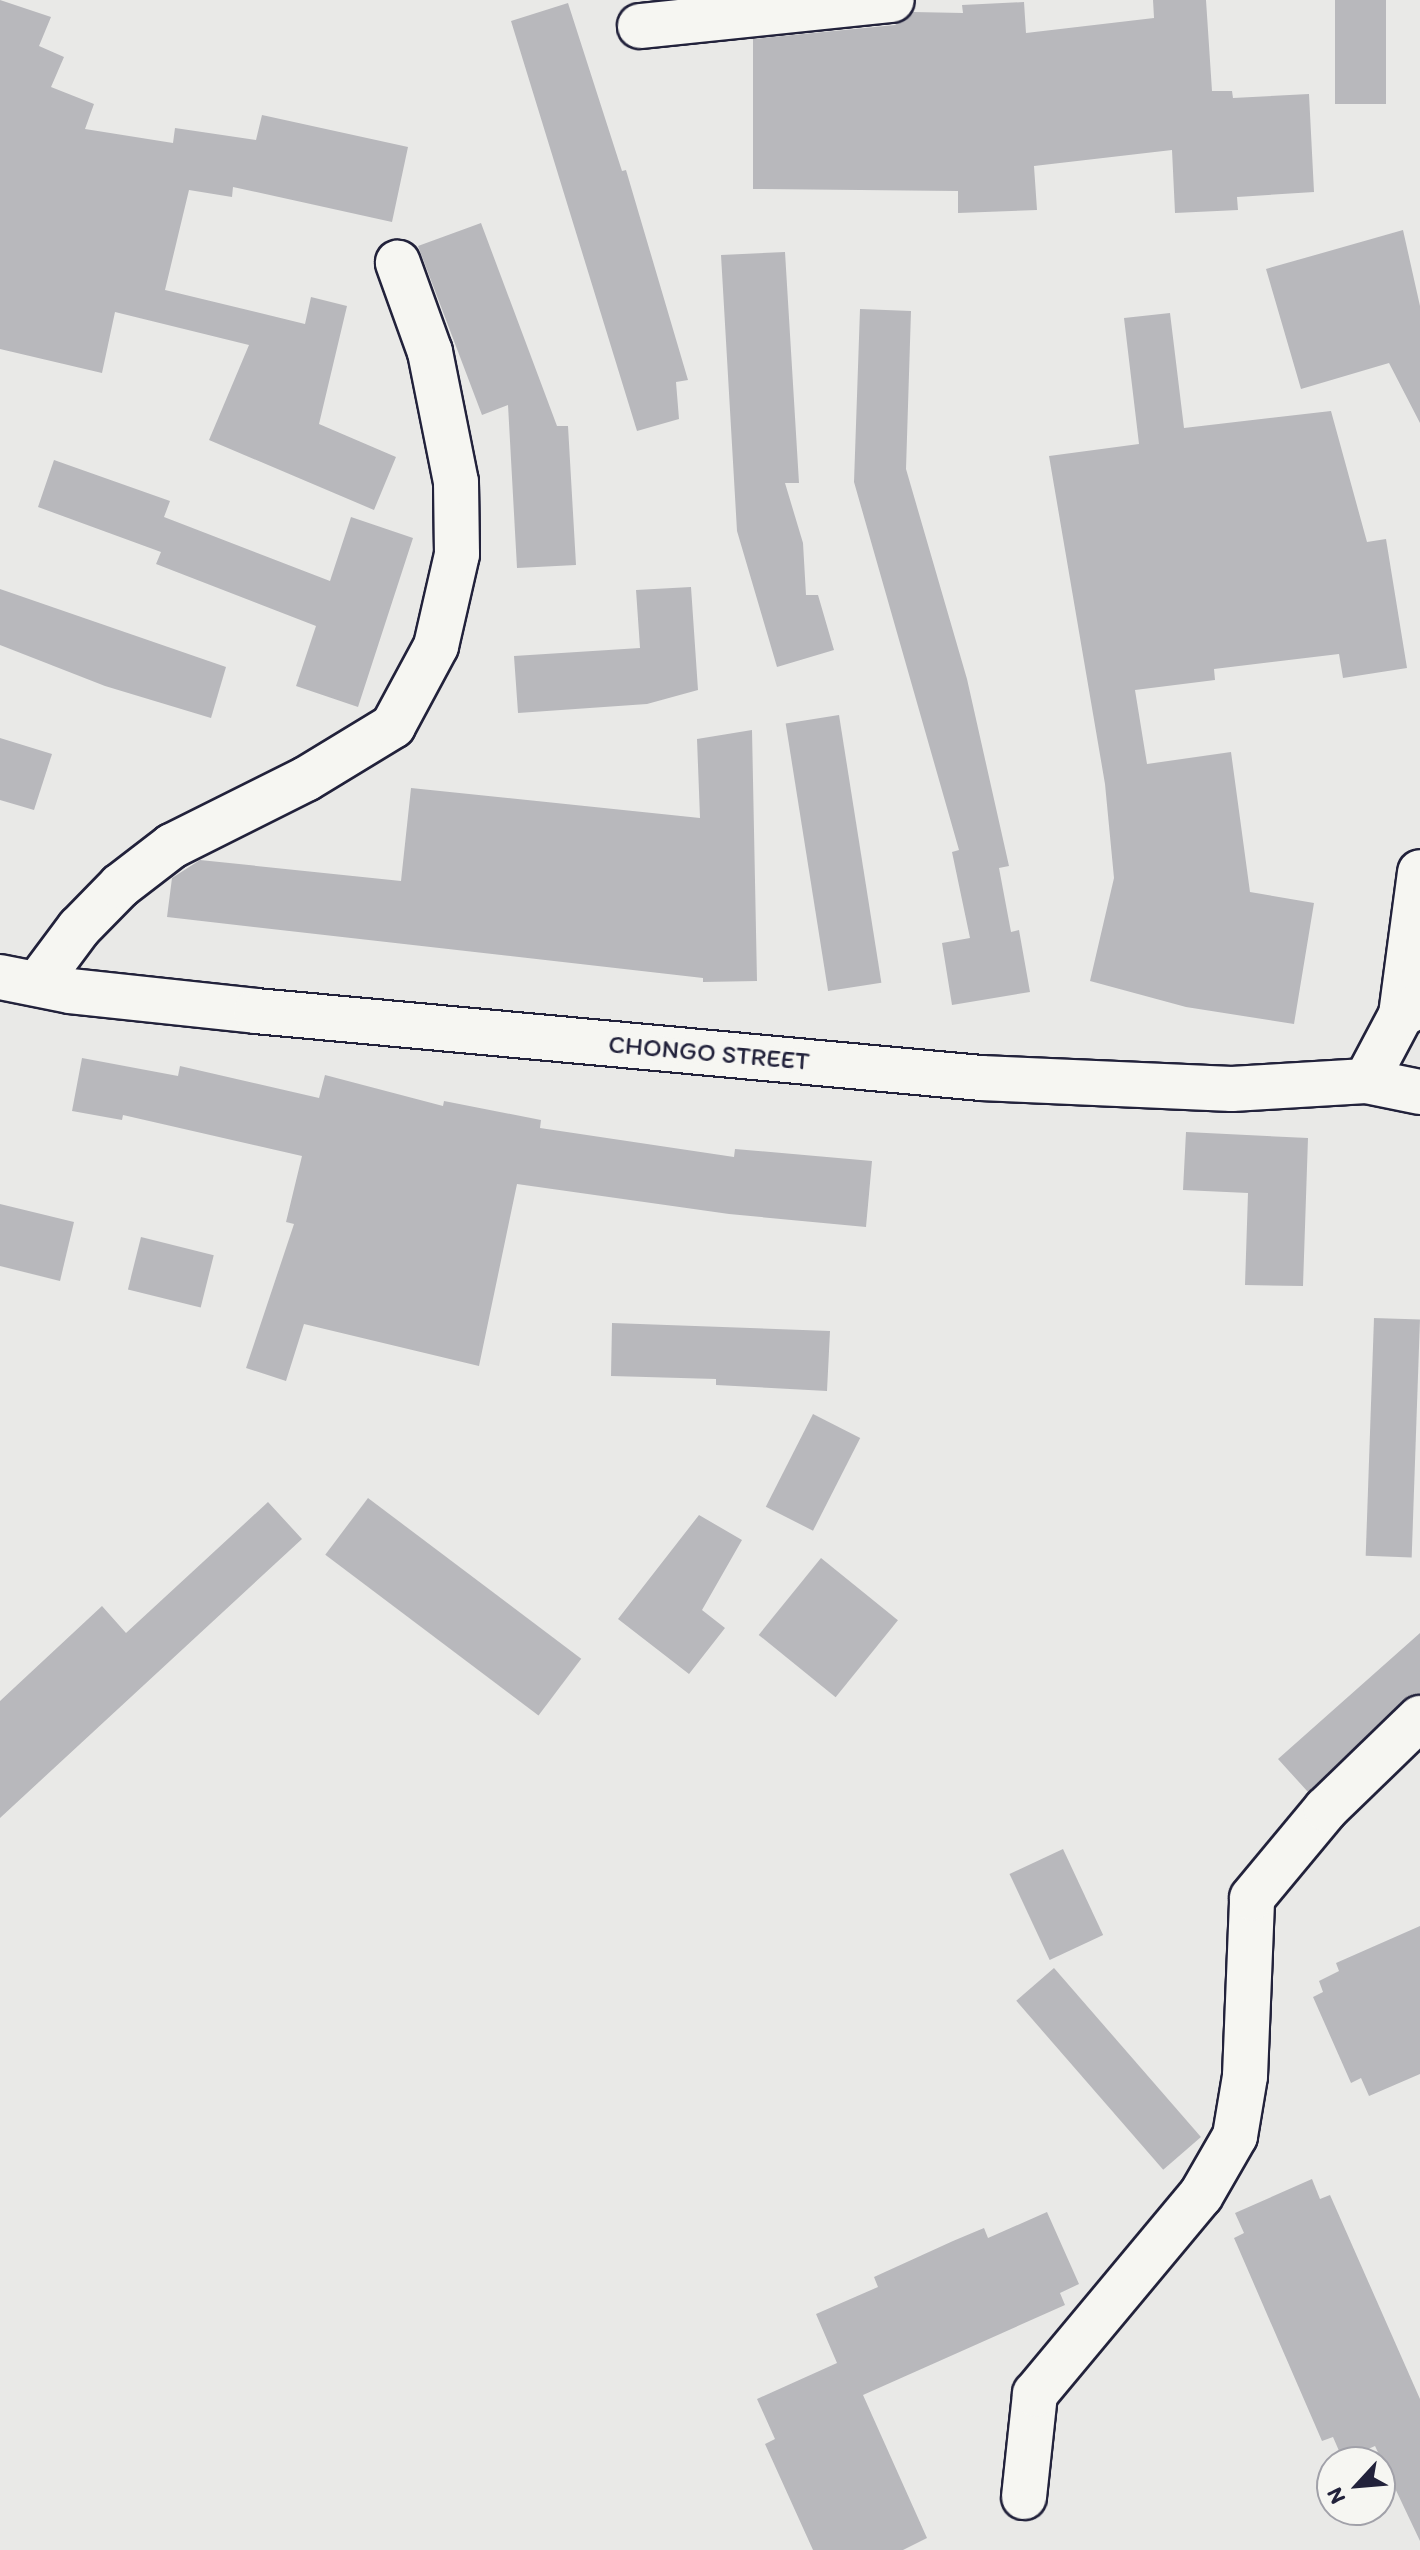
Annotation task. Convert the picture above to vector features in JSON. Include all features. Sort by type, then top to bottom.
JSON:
[{"type":"street","points":[[640,26],[892,0]]},
{"type":"street","points":[[19,980],[79,928],[120,886],[172,846],[306,779],[393,726],[436,646],[457,554],[456,482],[430,352],[398,263]]},
{"type":"street","points":[[1366,1081],[1410,1010],[1420,872]]},
{"type":"street","name":"CHONGO STREET","points":[[19,980],[256,1011],[981,1078],[1232,1089],[1366,1081],[1420,1092]]},
{"type":"street","points":[[1024,2497],[1035,2394],[1201,2195],[1235,2136],[1245,2076],[1252,1898],[1326,1809],[1420,1718]]},
{"type":"building","points":[[0,0],[51,17],[39,46],[64,57],[51,87],[94,104],[85,129],[173,143],[175,128],[256,140],[262,115],[408,147],[392,222],[233,187],[232,197],[189,190],[165,290],[305,324],[311,297],[347,306],[319,424],[396,457],[374,510],[209,440],[249,345],[115,312],[102,373],[0,349]]},
{"type":"building","points":[[1153,0],[1206,0],[1212,91],[1232,91],[1233,98],[1309,94],[1314,192],[1237,197],[1238,210],[1175,213],[1172,150],[1034,166],[1037,210],[958,213],[958,191],[753,189],[753,39],[895,25],[913,12],[963,13],[962,5],[1024,2],[1026,33],[1154,18]]},
{"type":"building","points":[[1335,0],[1386,0],[1386,104],[1335,104]]},
{"type":"building","points":[[568,3],[622,171],[626,170],[688,380],[676,382],[679,419],[637,431],[511,21]]},
{"type":"building","points":[[481,223],[557,426],[568,426],[576,565],[517,568],[508,405],[482,415],[418,246]]},
{"type":"building","points":[[1403,230],[1420,306],[1420,423],[1389,363],[1301,389],[1266,269]]},
{"type":"building","points":[[785,252],[799,483],[785,483],[803,543],[806,595],[818,595],[834,650],[777,667],[737,531],[721,255]]},
{"type":"building","points":[[860,309],[911,311],[906,469],[967,679],[1009,866],[999,868],[1011,932],[1019,930],[1030,992],[952,1005],[942,943],[970,938],[952,852],[959,850],[854,482]]},
{"type":"building","points":[[1170,313],[1184,428],[1331,411],[1367,542],[1386,539],[1407,668],[1343,678],[1339,654],[1214,669],[1215,680],[1135,690],[1147,764],[1231,752],[1250,892],[1314,903],[1294,1024],[1186,1007],[1090,981],[1114,878],[1105,784],[1049,456],[1139,444],[1124,318]]},
{"type":"building","points":[[54,460],[170,501],[164,517],[330,581],[351,517],[413,538],[358,707],[296,686],[316,626],[156,564],[161,552],[38,507]]},
{"type":"building","points":[[691,587],[698,690],[647,704],[518,713],[514,656],[640,648],[636,590]]},
{"type":"building","points":[[0,589],[226,667],[211,718],[105,686],[0,645]]},
{"type":"building","points":[[839,715],[881,983],[828,991],[786,723]]},
{"type":"building","points":[[752,730],[757,981],[703,982],[703,978],[167,917],[172,878],[200,860],[401,881],[411,788],[700,818],[697,739]]},
{"type":"building","points":[[0,738],[52,754],[34,810],[0,800]]},
{"type":"building","points":[[82,1058],[178,1076],[180,1066],[319,1098],[325,1075],[443,1106],[444,1101],[541,1120],[540,1128],[734,1157],[735,1149],[872,1161],[866,1227],[729,1214],[517,1184],[479,1366],[304,1324],[286,1381],[246,1368],[294,1224],[286,1222],[302,1156],[123,1115],[122,1120],[72,1111]]},
{"type":"building","points":[[1186,1132],[1308,1138],[1303,1286],[1245,1285],[1248,1193],[1183,1190]]},
{"type":"building","points":[[0,1204],[74,1222],[60,1281],[0,1266]]},
{"type":"building","points":[[141,1237],[214,1255],[201,1308],[128,1289]]},
{"type":"building","points":[[1374,1318],[1420,1320],[1412,1557],[1366,1556]]},
{"type":"building","points":[[612,1323],[830,1331],[827,1391],[716,1385],[716,1379],[611,1376]]},
{"type":"building","points":[[813,1414],[860,1438],[813,1531],[766,1507]]},
{"type":"building","points":[[368,1498],[581,1659],[539,1715],[325,1555]]},
{"type":"building","points":[[268,1502],[302,1539],[0,1818],[0,1701],[102,1606],[126,1633]]},
{"type":"building","points":[[699,1515],[742,1540],[702,1610],[725,1628],[689,1674],[618,1619]]},
{"type":"building","points":[[821,1558],[898,1620],[836,1697],[759,1635]]},
{"type":"building","points":[[1420,1633],[1420,1694],[1403,1700],[1308,1792],[1278,1759]]},
{"type":"building","points":[[1063,1849],[1103,1935],[1050,1960],[1010,1874]]},
{"type":"building","points":[[1420,1926],[1420,2074],[1369,2096],[1361,2078],[1351,2083],[1313,1997],[1323,1992],[1319,1981],[1339,1971],[1336,1963]]},
{"type":"building","points":[[1054,1968],[1201,2137],[1163,2170],[1016,2001]]},
{"type":"building","points":[[1312,2179],[1320,2199],[1330,2195],[1420,2399],[1420,2541],[1396,2490],[1396,2446],[1337,2446],[1333,2437],[1322,2441],[1234,2238],[1244,2233],[1235,2213]]},
{"type":"building","points":[[1047,2212],[1079,2284],[1060,2293],[1065,2305],[863,2395],[927,2538],[903,2550],[813,2550],[765,2444],[775,2439],[757,2399],[837,2363],[816,2314],[878,2287],[874,2277],[953,2241],[984,2228],[988,2238]]}]
